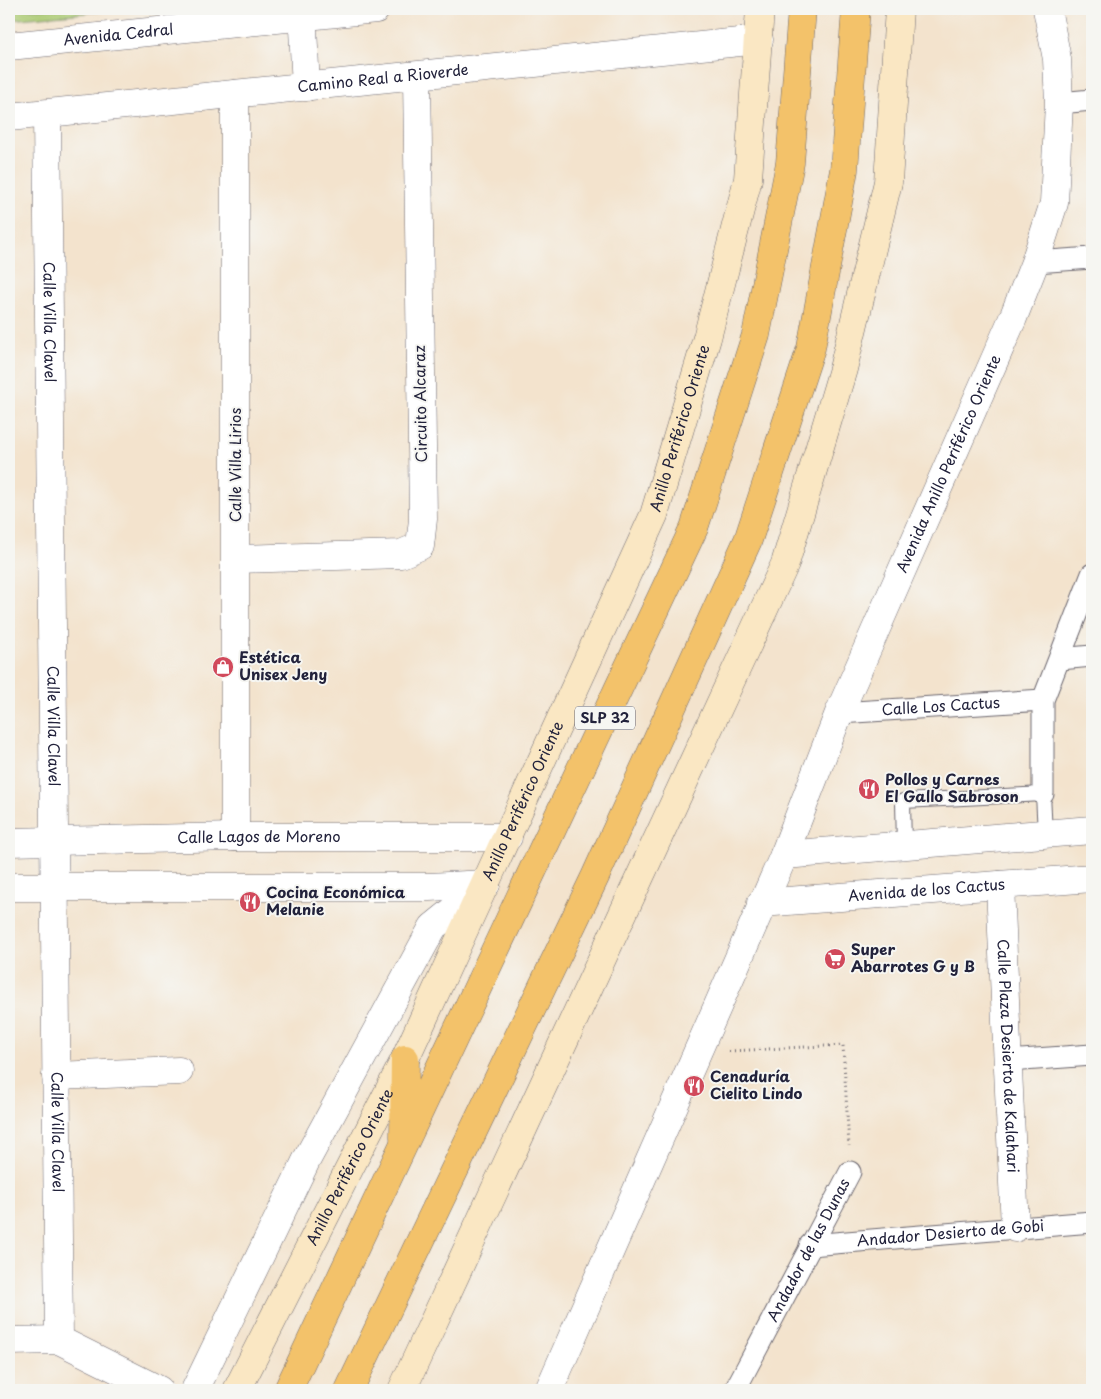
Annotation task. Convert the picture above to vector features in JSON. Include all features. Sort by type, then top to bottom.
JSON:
[{"type":"highway","name":"SLP 32","points":[[288,1390],[694,528],[756,335],[790,163],[802,9]]},
{"type":"highway","points":[[350,1390],[595,877],[748,540],[811,348],[844,170],[856,9]]},
{"type":"highway","points":[[404,1146],[405,1059]]},
{"type":"main road","name":"Anillo Periférico Oriente","points":[[237,1390],[405,1059],[654,514],[707,338],[748,180],[760,9]]},
{"type":"main road","points":[[402,1390],[785,564],[843,369],[888,182],[899,9]]},
{"type":"street","name":"Avenida Cedral","points":[[9,46],[302,12],[376,9]]},
{"type":"street","name":"Avenida Anillo Periférico Oriente","points":[[761,903],[784,855],[839,713],[1013,318],[1035,262],[1054,203],[1059,102],[1057,60],[1047,9]]},
{"type":"street","points":[[302,12],[306,87]]},
{"type":"street","name":"Camino Real a Rioverde","points":[[9,117],[759,40]]},
{"type":"street","name":"Circuito Alcaraz","points":[[236,559],[401,554],[420,546],[423,519],[417,76]]},
{"type":"street","name":"Calle Villa Lirios","points":[[235,94],[235,837]]},
{"type":"street","points":[[1059,102],[1092,100]]},
{"type":"street","name":"Calle Villa Clavel","points":[[47,114],[59,1340]]},
{"type":"street","points":[[1035,262],[1092,258]]},
{"type":"street","points":[[1043,794],[1043,700],[1092,574]]},
{"type":"street","points":[[1060,659],[1092,656]]},
{"type":"street","name":"Calle Los Cactus","points":[[839,713],[1043,700]]},
{"type":"street","points":[[784,855],[1092,830]]},
{"type":"street","name":"Calle Lagos de Moreno","points":[[9,842],[235,837],[508,837]]},
{"type":"street","name":"Avenida de los Cactus","points":[[761,903],[1092,878]]},
{"type":"street","points":[[9,887],[429,887],[486,884]]},
{"type":"street","points":[[195,1390],[307,1159],[433,927],[486,884]]},
{"type":"street","name":"Calle Plaza Desierto de Kalahari","points":[[1000,885],[1015,1228]]},
{"type":"street","points":[[549,1390],[761,903]]},
{"type":"street","points":[[1008,1061],[1092,1055]]},
{"type":"street","points":[[56,1076],[179,1071]]},
{"type":"street","name":"Andador de las Dunas","points":[[736,1390],[850,1172]]},
{"type":"street","name":"Andador Desierto de Gobi","points":[[810,1246],[1092,1222]]},
{"type":"street","points":[[9,1341],[59,1340],[159,1390]]},
{"type":"lane","points":[[904,846],[903,801],[1043,794],[1045,834]]},
{"type":"path","name":"Andador de las Dunas","points":[[696,1053],[843,1044],[850,1172]]},
{"type":"green space","points":[[9,9],[130,9],[9,20]]},
{"type":"place","name":"Estética Unisex Jeny","points":[[223,667]]},
{"type":"place","name":"Pollos y Carnes El Gallo Sabroson","points":[[869,789]]},
{"type":"place","name":"Cocina Económica Melanie","points":[[250,902]]},
{"type":"place","name":"Super Abarrotes G y B","points":[[835,959]]},
{"type":"place","name":"Cenaduría Cielito Lindo","points":[[694,1086]]}]
